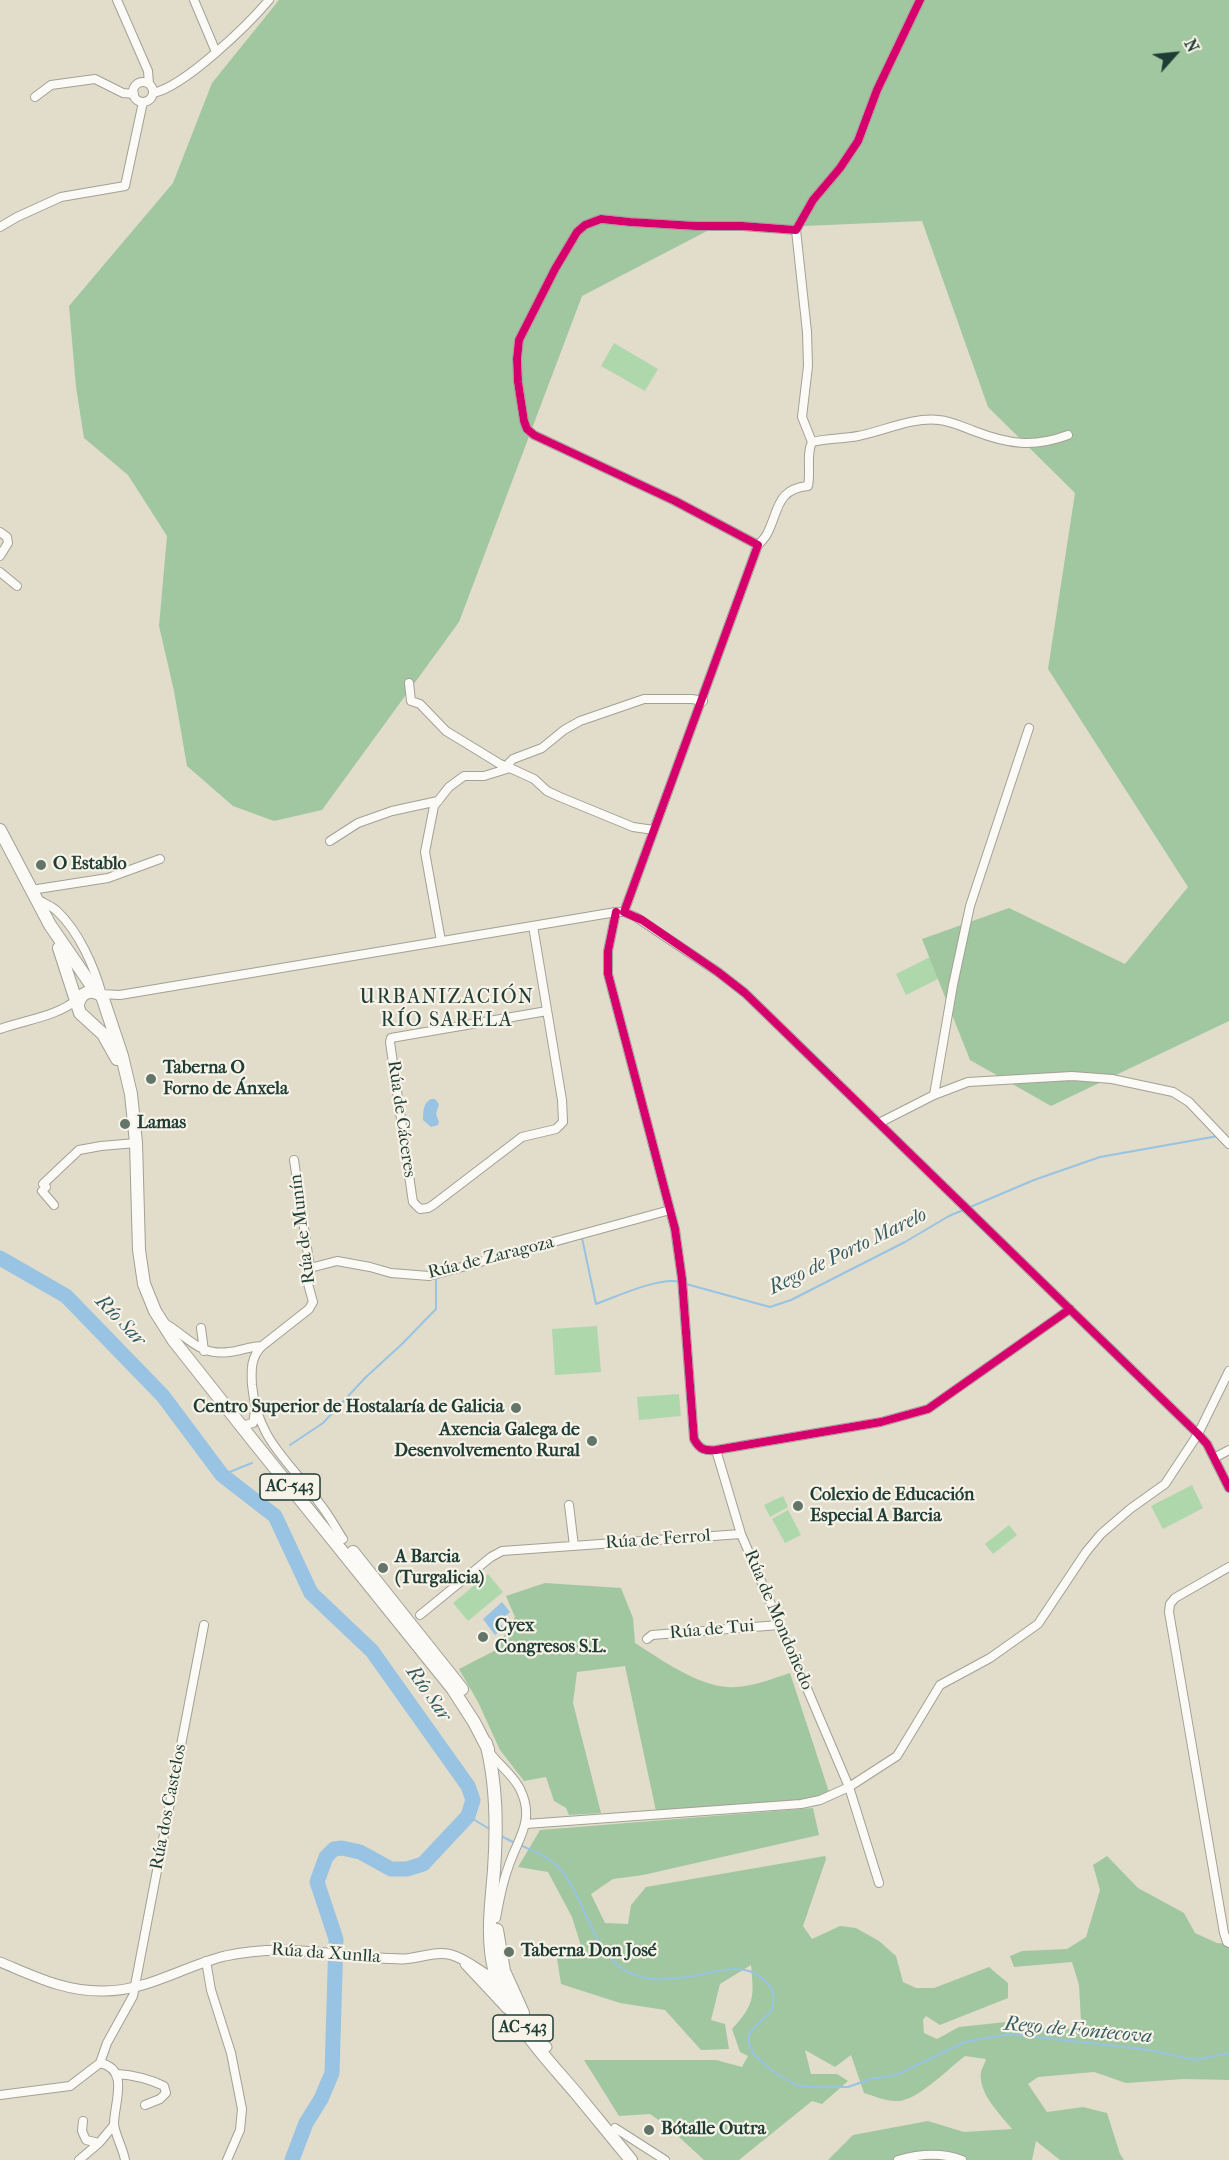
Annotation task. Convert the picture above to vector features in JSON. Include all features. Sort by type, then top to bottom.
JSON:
[{"type":"main road","name":"AC-543","points":[[0,830],[50,925],[103,1002],[122,1056],[130,1088],[136,1143],[140,1262],[146,1289],[160,1321],[452,1688],[469,1713],[488,1749]]},
{"type":"main road","name":"AC-543","points":[[50,925],[79,1005],[108,1042],[130,1088]]},
{"type":"main road","points":[[88,992],[103,1002],[96,1019],[79,1005],[88,992]]},
{"type":"main road","name":"AC-543","points":[[224,1402],[343,1539],[458,1683],[477,1716],[493,1773],[495,1808],[490,1939],[492,1981],[537,2046],[631,2160]]},
{"type":"main road","name":"AC-543","points":[[494,1866],[496,1922],[502,1963],[512,1994],[529,2024],[641,2160]]},
{"type":"street","points":[[117,0],[148,71],[148,84],[153,93]]},
{"type":"street","points":[[194,0],[216,52]]},
{"type":"street","points":[[148,84],[139,83],[134,87],[137,100],[143,102],[150,99],[153,93],[167,89],[216,52],[250,22],[269,0]]},
{"type":"street","points":[[920,0],[877,90],[858,141],[840,168],[813,200],[796,230],[808,355],[802,417],[812,442],[809,448],[808,486],[789,491],[780,501],[767,534],[758,545],[703,701],[620,912],[608,951],[608,974],[679,1249],[694,1439],[701,1449],[716,1450],[880,1422],[928,1409],[1070,1309]]},
{"type":"street","points":[[35,97],[51,85],[95,79],[123,93],[134,94]]},
{"type":"street","points":[[0,227],[61,198],[125,186],[143,102]]},
{"type":"street","points":[[758,545],[675,501],[534,435],[527,429],[518,382],[519,340],[555,269],[577,232],[585,225],[601,219],[796,230]]},
{"type":"street","points":[[812,442],[938,420],[1002,440],[1020,443],[1040,444],[1068,435]]},
{"type":"street","points":[[0,556],[7,545],[3,535]]},
{"type":"street","points":[[0,572],[17,585]]},
{"type":"street","points":[[409,683],[411,701],[420,704],[446,731],[500,764],[534,779],[547,791],[560,797],[633,828],[654,830]]},
{"type":"street","points":[[510,768],[509,763],[513,759],[542,747],[580,721],[644,699],[703,701]]},
{"type":"street","points":[[934,1095],[953,985],[970,906],[1029,728]]},
{"type":"street","points":[[441,941],[425,852],[434,806],[449,787],[464,776],[484,776],[510,768]]},
{"type":"street","points":[[330,841],[358,823],[392,811],[438,801]]},
{"type":"street","points":[[34,894],[108,878],[160,859]]},
{"type":"street","points":[[34,894],[55,909],[66,922],[90,961],[103,1002],[120,996],[620,912],[642,920],[732,982],[879,1123],[1198,1434],[1206,1444],[1229,1488]]},
{"type":"street","points":[[533,926],[547,1011]]},
{"type":"street","points":[[59,1011],[79,1005]]},
{"type":"street","points":[[0,1029],[79,1005]]},
{"type":"street","name":"Rúa de Cáceres","points":[[547,1011],[564,1115],[561,1126],[522,1137],[433,1205],[424,1209],[417,1206],[412,1196],[391,1038],[547,1011]]},
{"type":"street","points":[[879,1123],[934,1095],[968,1082],[1072,1076],[1112,1079],[1173,1092],[1189,1102],[1228,1143]]},
{"type":"street","points":[[54,1205],[42,1191],[46,1187],[43,1184],[76,1152],[94,1147],[136,1143]]},
{"type":"street","name":"Rúa de Munín","points":[[204,1351],[215,1354],[262,1346],[312,1305],[313,1299],[306,1276],[310,1268],[294,1160]]},
{"type":"street","name":"Rúa de Zaragoza","points":[[310,1268],[337,1261],[391,1273],[429,1276],[670,1210]]},
{"type":"street","points":[[160,1321],[204,1351]]},
{"type":"street","points":[[201,1328],[204,1351]]},
{"type":"street","points":[[245,1425],[253,1423],[256,1410],[252,1365],[262,1346]]},
{"type":"street","points":[[526,1824],[811,1803],[849,1788],[897,1756],[940,1685],[990,1658],[1038,1624],[1094,1543],[1130,1509],[1166,1484],[1198,1434],[1229,1371]]},
{"type":"street","points":[[256,1410],[268,1438],[321,1504],[343,1539]]},
{"type":"street","name":"Rúa de Mondoñedo","points":[[716,1450],[741,1534],[849,1788],[879,1882]]},
{"type":"street","points":[[1214,1458],[1229,1450]]},
{"type":"street","points":[[569,1505],[574,1546]]},
{"type":"street","name":"Rúa de Ferrol","points":[[420,1615],[491,1557],[502,1551],[741,1534]]},
{"type":"street","points":[[1229,1567],[1175,1598],[1170,1604],[1169,1612],[1224,1933],[1229,1942]]},
{"type":"street","name":"Rúa dos Castelos","points":[[134,1988],[204,1625]]},
{"type":"street","name":"Rúa de Tui","points":[[646,1639],[652,1635],[779,1625]]},
{"type":"street","points":[[488,1749],[521,1791],[526,1824],[510,1861],[496,1922],[496,1952],[492,1981]]},
{"type":"street","points":[[490,1939],[492,1981],[547,2047]]},
{"type":"street","name":"Rúa da Xunlla","points":[[0,1962],[64,1988],[105,1991],[134,1988],[206,1961],[272,1949],[407,1959],[445,1954],[461,1960],[492,1981]]},
{"type":"street","points":[[474,1965],[484,1962],[489,1953]]},
{"type":"street","name":"Rúa da Xunlla","points":[[461,1960],[474,1965],[492,1981],[499,2000],[518,2021]]},
{"type":"street","points":[[206,1961],[211,1990],[231,2053],[242,2109],[240,2130],[227,2160]]},
{"type":"street","points":[[0,2095],[70,2085],[100,2063],[107,2043],[133,1996],[134,1988]]},
{"type":"street","points":[[100,2063],[106,2064],[117,2074],[144,2077],[148,2081],[164,2086],[166,2093],[163,2097],[145,2105]]},
{"type":"street","points":[[79,2160],[99,2143],[114,2125],[118,2106],[117,2074]]},
{"type":"street","points":[[83,2121],[82,2131],[86,2140],[99,2143]]},
{"type":"street","points":[[114,2125],[125,2160]]},
{"type":"street","points":[[615,2128],[665,2160]]},
{"type":"street","points":[[898,2160],[916,2155],[962,2160]]},
{"type":"green space","points":[[279,0],[1229,0],[1229,1021],[1051,1106],[970,1060],[922,939],[1009,908],[1125,964],[1188,887],[1048,669],[1075,493],[988,407],[922,221],[709,230],[582,296],[459,622],[322,810],[274,821],[233,806],[187,766],[174,691],[159,626],[167,536],[128,475],[84,438],[76,387],[69,306],[173,183],[212,83]]},
{"type":"green space","points":[[614,343],[658,369],[645,391],[601,366]]},
{"type":"green space","points":[[936,954],[946,975],[906,995],[896,974]]},
{"type":"green space","points":[[597,1326],[601,1372],[555,1375],[552,1329]]},
{"type":"green space","points":[[679,1394],[681,1416],[639,1420],[637,1397]]},
{"type":"green space","points":[[1192,1485],[1203,1508],[1163,1529],[1151,1506]]},
{"type":"green space","points":[[783,1496],[788,1507],[770,1517],[764,1505]]},
{"type":"green space","points":[[788,1510],[801,1535],[785,1543],[772,1519]]},
{"type":"green space","points":[[1009,1525],[1017,1535],[993,1554],[985,1544]]},
{"type":"green space","points":[[488,1574],[503,1592],[468,1621],[453,1603]]},
{"type":"green space","points":[[545,1583],[621,1588],[633,1618],[635,1643],[703,1682],[735,1687],[759,1683],[790,1673],[829,1792],[800,1801],[656,1811],[625,1666],[577,1672],[573,1703],[601,1813],[569,1815],[566,1808],[554,1801],[546,1777],[524,1781],[500,1750],[478,1702],[459,1669],[496,1650],[515,1617],[506,1596]]},
{"type":"green space","points":[[813,1808],[819,1835],[643,1875],[613,1879],[591,1894],[605,1923],[628,1924],[631,1905],[646,1887],[825,1856],[826,1859],[803,1926],[812,1939],[840,1926],[856,1928],[879,1941],[896,1956],[903,1982],[916,1988],[934,1988],[989,1967],[1008,1983],[1008,1998],[940,2025],[926,2016],[923,2020],[924,2033],[937,2039],[959,2027],[1006,2022],[1004,2032],[1013,2027],[1071,2029],[1081,2021],[1079,1985],[1072,1962],[1014,1967],[1010,1956],[1022,1951],[1067,1949],[1086,1937],[1100,1890],[1093,1865],[1107,1856],[1138,1888],[1184,1913],[1195,1933],[1217,1943],[1229,1944],[1229,2080],[1184,2079],[1126,2083],[1094,2072],[1038,2077],[1028,2084],[1047,2112],[1083,2107],[1107,2113],[1124,2160],[1060,2160],[1036,2141],[1032,2160],[828,2160],[853,2135],[928,2121],[964,2132],[1012,2129],[991,2104],[983,2088],[981,2072],[986,2059],[965,2056],[922,2091],[904,2100],[896,2101],[864,2093],[851,2055],[835,2067],[805,2050],[811,2074],[837,2074],[848,2081],[822,2104],[812,2101],[739,2160],[704,2160],[666,2125],[650,2114],[619,2116],[584,2060],[716,2060],[742,2067],[748,2056],[740,2052],[732,2029],[745,2013],[751,2000],[753,1985],[751,1965],[720,1984],[711,2020],[725,2024],[729,2049],[701,2050],[665,2010],[620,2003],[561,1984],[557,1958],[581,1946],[572,1917],[548,1872],[518,1867],[540,1830]]},
{"type":"water","points":[[431,1099],[435,1099],[439,1104],[436,1114],[439,1122],[438,1125],[431,1127],[423,1120],[423,1111]]},
{"type":"water","points":[[502,1602],[510,1612],[499,1622],[504,1628],[495,1635],[483,1619]]},
{"type":"waterway","name":"Rego de Porto Marelo","points":[[686,1284],[770,1307],[791,1300],[905,1242],[949,1216],[1034,1180],[1100,1157],[1218,1136]]},
{"type":"waterway","name":"Rego de Porto Marelo","points":[[579,1239],[582,1238],[596,1304],[650,1284],[680,1282]]},
{"type":"waterway","name":"Rego de Porto Marelo","points":[[290,1445],[323,1423],[365,1378],[436,1309],[436,1278],[568,1242]]},
{"type":"waterway","name":"Río Sar","points":[[0,1258],[66,1296],[163,1396],[222,1475],[275,1516],[311,1593],[372,1651],[468,1786],[473,1800],[468,1816],[423,1864],[407,1869],[391,1869],[360,1852],[342,1848],[334,1849],[326,1857],[317,1882],[336,1939],[332,2073],[321,2099],[306,2123],[292,2160]]},
{"type":"waterway","name":"Rego de Porto Marelo","points":[[222,1475],[252,1463]]},
{"type":"waterway","name":"Rego de Fontecova","points":[[468,1816],[491,1830]]},
{"type":"waterway","name":"Rego de Fontecova","points":[[501,1836],[515,1843]]},
{"type":"waterway","name":"Rego de Fontecova","points":[[520,1845],[546,1857],[559,1868],[569,1881],[601,1946],[625,1970],[642,1977],[664,1979],[735,1969],[744,1970],[762,1978],[773,1992],[772,2010],[750,2032],[748,2043],[755,2056],[774,2072],[796,2085],[848,2087],[871,2079],[896,2075],[965,2042],[1010,2034],[1150,2050],[1195,2060],[1229,2053]]},
{"type":"cycle path","points":[[920,0],[877,90],[858,141],[840,168],[813,200],[796,230],[601,219],[585,225],[577,232],[555,269],[519,340],[518,382],[527,429],[534,435],[675,501],[758,545],[624,912],[642,920],[745,993],[1198,1434],[1207,1444],[1229,1488]]},
{"type":"cycle path","points":[[616,912],[608,951],[608,974],[675,1229],[682,1279],[694,1439],[698,1446],[706,1450],[716,1450],[881,1422],[928,1409],[1070,1309]]},
{"type":"place","name":"O Establo","points":[[41,865]]},
{"type":"place","name":"Taberna O Forno de Ánxela","points":[[151,1079]]},
{"type":"place","name":"Lamas","points":[[125,1124]]},
{"type":"place","name":"Centro Superior de Hostalaría de Galicia","points":[[516,1408]]},
{"type":"place","name":"Axencia Galega de Desenvolvemento Rural","points":[[592,1441]]},
{"type":"place","name":"Colexio de Educación Especial A Barcia","points":[[798,1506]]},
{"type":"place","name":"A Barcia (Turgalicia)","points":[[383,1568]]},
{"type":"place","name":"Cyex Congresos S.L.","points":[[483,1637]]},
{"type":"place","name":"Taberna Don José","points":[[509,1952]]},
{"type":"place","name":"Bótalle Outra","points":[[649,2130]]},
{"type":"district","name":"URBANIZACIÓN RÍO SARELA","points":[[447,1010]]}]
